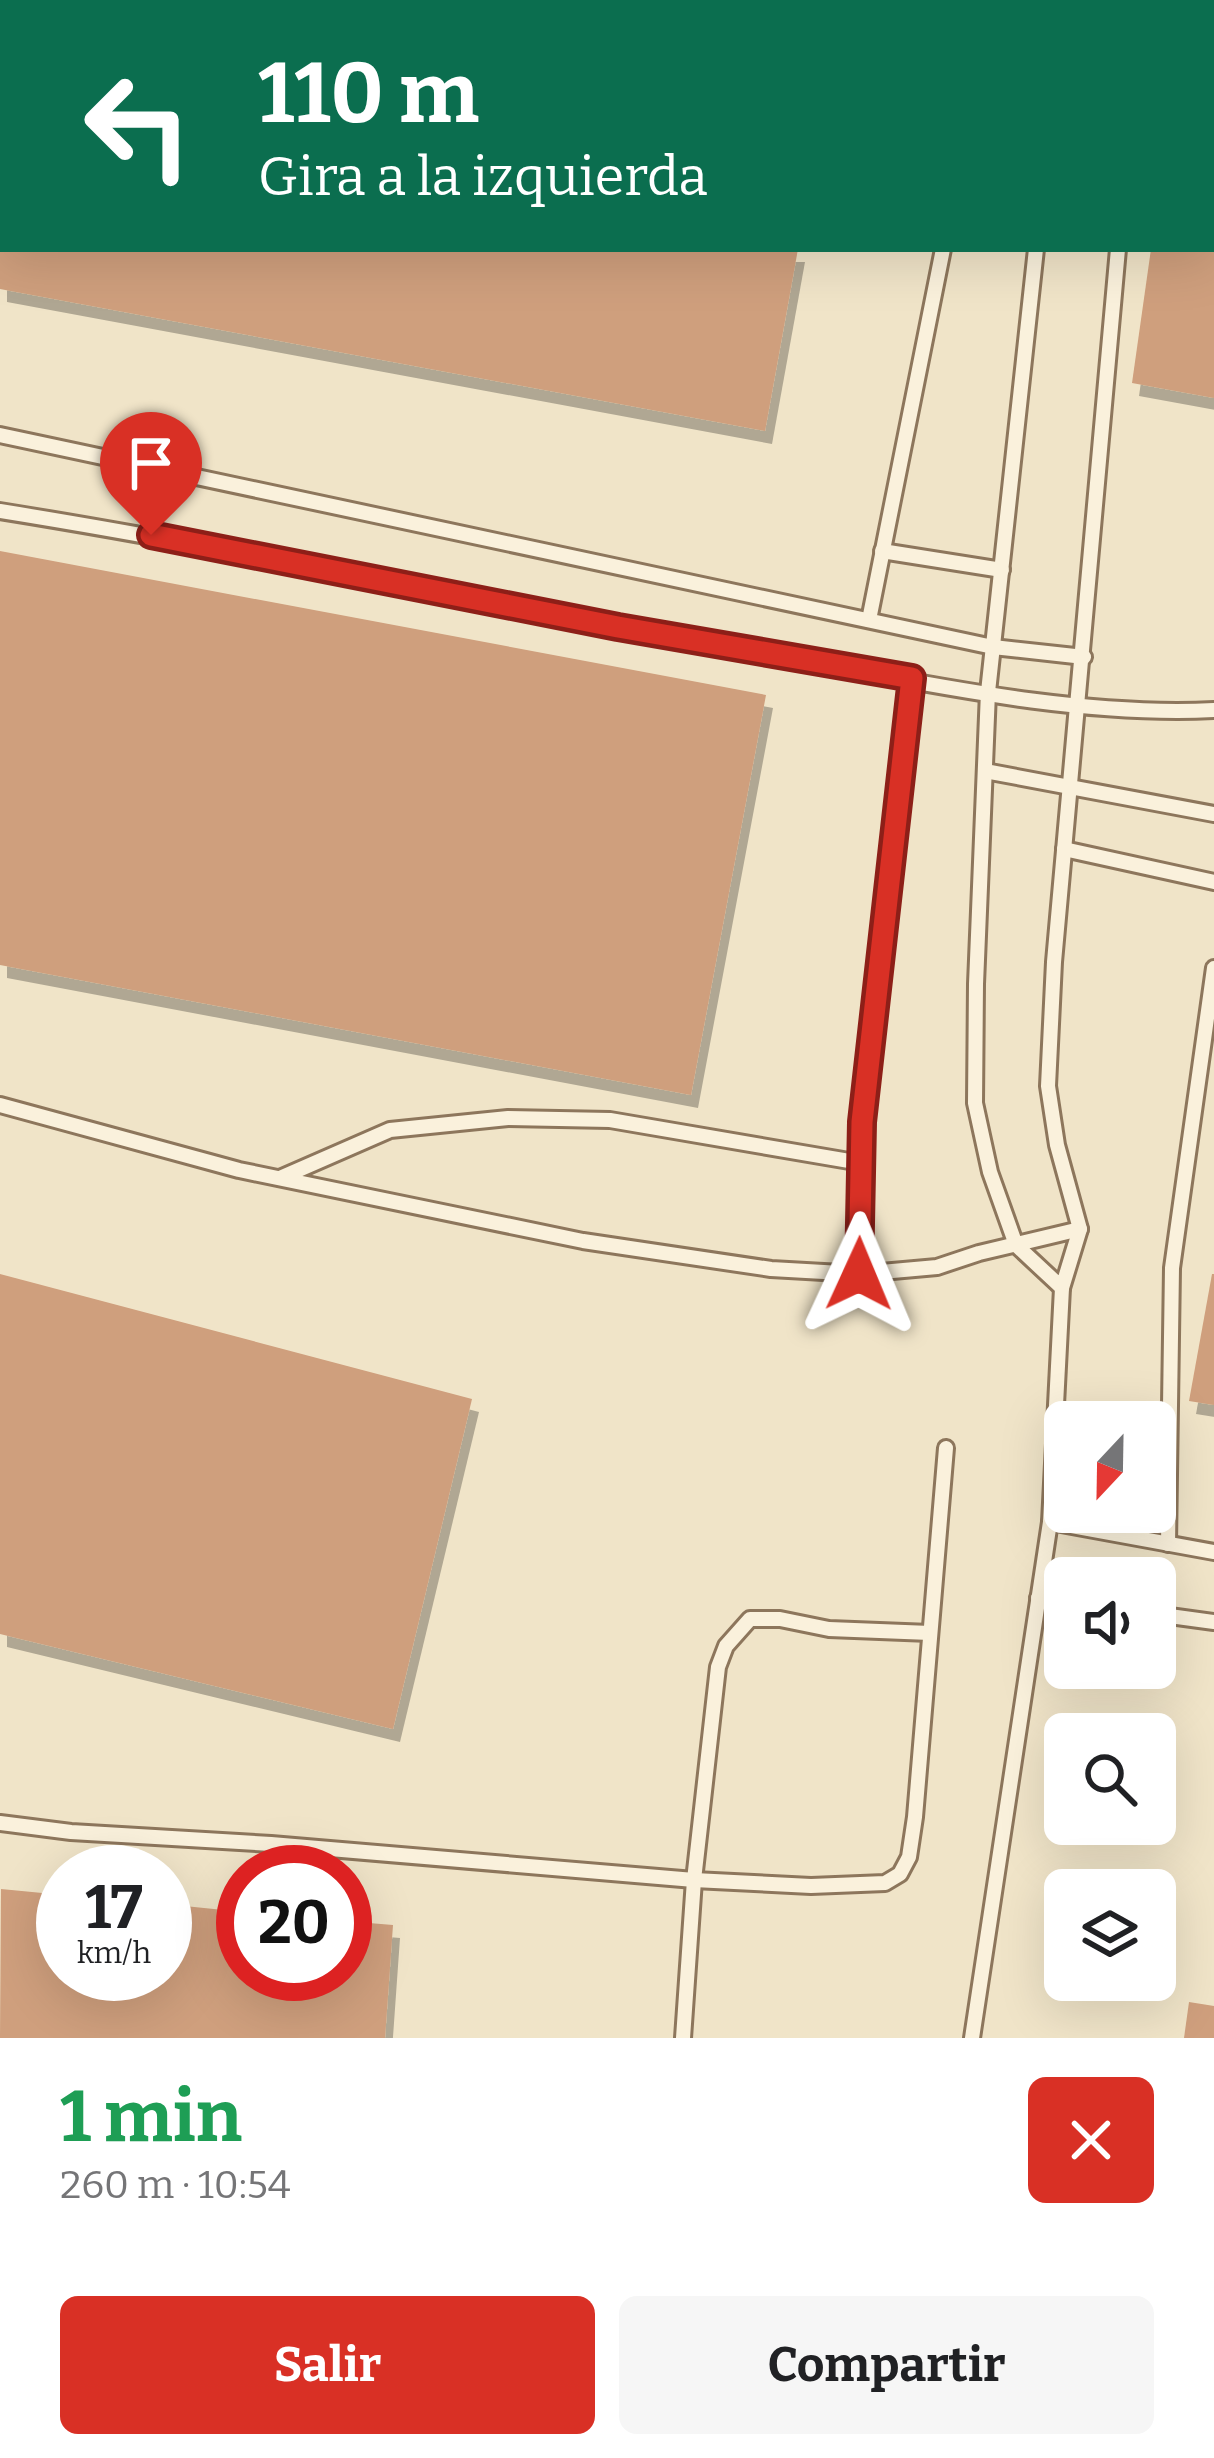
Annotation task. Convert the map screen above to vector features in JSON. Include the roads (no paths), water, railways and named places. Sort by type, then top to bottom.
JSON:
[{"type":"lane","points":[[869,620],[942,252]]},
{"type":"lane","points":[[1036,252],[988,692],[975,1103],[990,1172],[1016,1245],[1062,1288]]},
{"type":"lane","points":[[1056,1401],[1062,1288],[1080,1229],[1057,1145],[1048,1086],[1064,849],[1118,252]]},
{"type":"lane","points":[[0,435],[993,646],[1084,657]]},
{"type":"lane","points":[[0,511],[151,535],[618,627],[988,692],[1077,706],[1214,710]]},
{"type":"lane","points":[[882,551],[1001,570]]},
{"type":"lane","points":[[859,1274],[861,1162],[882,917],[912,678]]},
{"type":"lane","points":[[985,771],[1214,814]]},
{"type":"lane","points":[[1064,849],[1214,882]]},
{"type":"lane","points":[[1168,1544],[1172,1268],[1214,968]]},
{"type":"lane","points":[[0,1105],[280,1178],[583,1241],[771,1268],[859,1274],[938,1267],[1080,1229]]},
{"type":"lane","points":[[280,1178],[390,1130],[508,1118],[610,1120],[861,1162]]},
{"type":"lane","points":[[0,1823],[694,1880],[811,1886],[886,1883],[900,1874],[909,1857],[915,1817],[946,1448]]},
{"type":"lane","points":[[971,2038],[1048,1533]]},
{"type":"lane","points":[[1109,1533],[1214,1552]]},
{"type":"lane","points":[[1038,1598],[1044,1599]]},
{"type":"lane","points":[[1176,1617],[1214,1622]]},
{"type":"lane","points":[[683,2038],[694,1880],[718,1666],[725,1646],[750,1619],[930,1633]]}]
